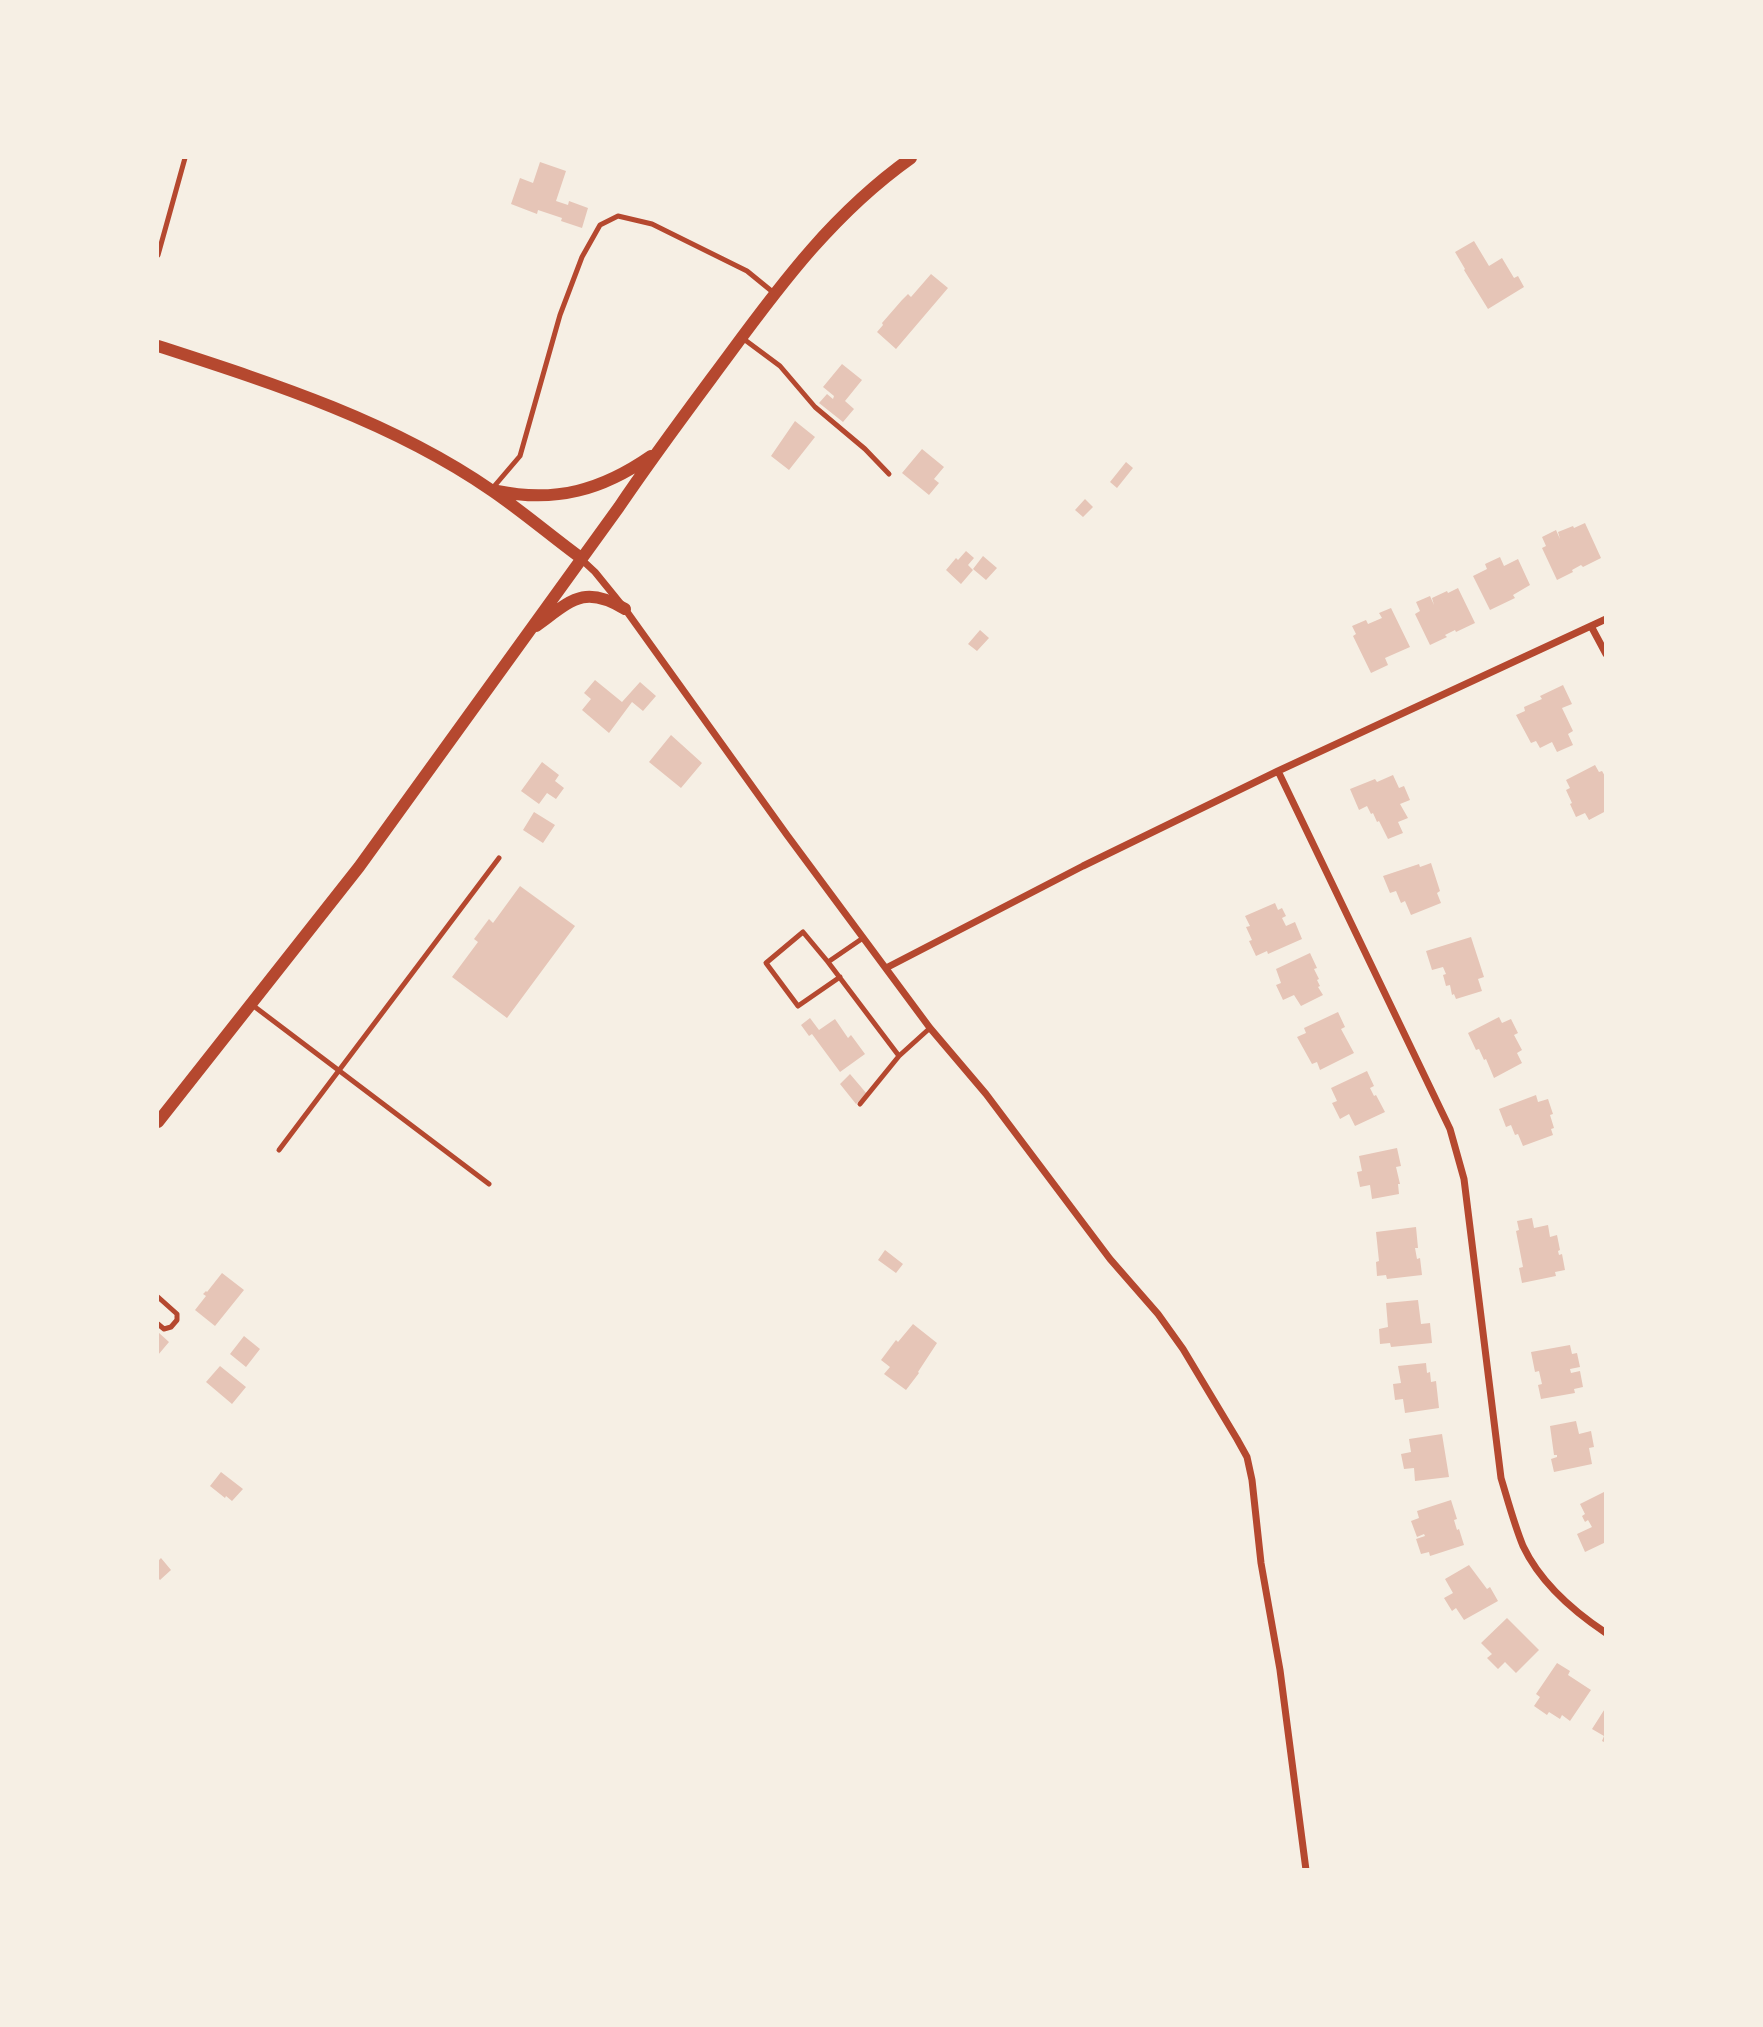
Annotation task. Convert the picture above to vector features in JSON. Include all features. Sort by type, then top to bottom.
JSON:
[{"type":"street","points":[[158,1122],[359,867],[657,451],[786,277],[849,209],[911,158]]},
{"type":"street","points":[[158,346],[246,374],[399,436],[491,490],[581,558],[625,609],[930,1028],[986,1094],[1110,1259],[1158,1314],[1183,1349],[1247,1457],[1261,1563],[1280,1670],[1306,1870]]},
{"type":"street","points":[[491,490],[515,495],[559,495],[586,489],[611,480],[657,451]]},
{"type":"street","points":[[527,632],[569,603],[585,597],[600,597],[625,609]]},
{"type":"street","points":[[886,968],[1083,866],[1278,771],[1605,619]]},
{"type":"street","points":[[1591,626],[1605,654]]},
{"type":"street","points":[[1278,771],[1450,1129],[1464,1179],[1501,1478],[1524,1549],[1561,1598],[1605,1633]]},
{"type":"lane","points":[[158,255],[185,158]]},
{"type":"lane","points":[[491,490],[520,456],[560,315],[582,257],[600,225],[618,216],[652,224],[747,271],[774,293]]},
{"type":"lane","points":[[741,337],[780,366],[815,408],[865,449],[889,474]]},
{"type":"lane","points":[[279,1150],[499,858]]},
{"type":"lane","points":[[840,978],[798,1006],[766,963],[803,932],[828,962],[899,1056]]},
{"type":"lane","points":[[828,962],[863,938]]},
{"type":"lane","points":[[251,1004],[489,1184]]},
{"type":"lane","points":[[860,1104],[899,1056],[930,1028]]},
{"type":"lane","points":[[158,1297],[177,1314],[177,1320],[164,1329],[158,1324]]},
{"type":"building","points":[[540,162],[566,171],[556,201],[568,205],[569,201],[588,208],[582,228],[561,221],[562,218],[538,210],[537,214],[511,204],[520,178],[533,183]]},
{"type":"building","points":[[1474,241],[1489,266],[1502,258],[1514,278],[1518,276],[1524,287],[1488,309],[1455,252]]},
{"type":"building","points":[[931,274],[948,288],[896,349],[877,332],[902,300],[908,294],[911,297]]},
{"type":"building","points":[[842,364],[862,380],[845,401],[854,409],[843,422],[819,403],[827,394],[833,399],[834,396],[823,387]]},
{"type":"building","points":[[795,421],[815,437],[789,470],[771,456]]},
{"type":"building","points":[[922,449],[944,467],[934,479],[939,483],[929,495],[902,473]]},
{"type":"building","points":[[1126,462],[1133,468],[1117,488],[1110,482]]},
{"type":"building","points":[[1085,499],[1093,507],[1083,517],[1075,510]]},
{"type":"building","points":[[1585,523],[1601,558],[1583,567],[1581,565],[1557,580],[1542,548],[1546,546],[1542,537],[1556,530],[1560,539],[1558,532]]},
{"type":"building","points":[[966,551],[974,558],[968,565],[973,570],[961,584],[946,570]]},
{"type":"building","points":[[983,556],[997,568],[986,580],[973,569]]},
{"type":"building","points":[[1500,557],[1504,566],[1518,559],[1530,585],[1513,595],[1515,598],[1490,610],[1473,576],[1487,569],[1485,564]]},
{"type":"building","points":[[1458,588],[1475,623],[1456,632],[1455,630],[1430,645],[1415,614],[1420,611],[1416,602],[1430,596],[1434,605],[1432,598]]},
{"type":"building","points":[[1391,608],[1410,647],[1385,658],[1388,665],[1371,673],[1353,636],[1356,634],[1352,626],[1366,620],[1368,624],[1382,618],[1379,613]]},
{"type":"building","points":[[980,630],[989,638],[977,651],[968,644]]},
{"type":"building","points":[[595,680],[622,702],[640,682],[656,696],[643,711],[632,702],[609,733],[582,710],[591,699],[584,693]]},
{"type":"building","points":[[1563,685],[1572,704],[1562,708],[1573,731],[1568,734],[1573,745],[1557,752],[1552,742],[1540,748],[1536,741],[1531,743],[1516,715],[1525,711],[1524,707],[1542,699],[1540,696]]},
{"type":"building","points":[[671,735],[702,763],[681,788],[649,762]]},
{"type":"building","points":[[542,762],[559,775],[555,781],[564,788],[556,799],[547,793],[539,804],[521,791]]},
{"type":"building","points":[[1595,765],[1606,778],[1606,811],[1589,820],[1585,813],[1576,817],[1566,790],[1570,788],[1566,780]]},
{"type":"building","points":[[1393,775],[1399,788],[1404,786],[1410,800],[1400,804],[1408,818],[1398,822],[1403,833],[1388,839],[1367,806],[1359,810],[1350,789]]},
{"type":"building","points":[[534,812],[555,825],[543,843],[523,830]]},
{"type":"building","points":[[1431,863],[1441,903],[1411,915],[1405,901],[1401,903],[1396,891],[1390,893],[1383,876],[1419,864],[1420,867]]},
{"type":"building","points":[[520,886],[575,926],[507,1018],[452,977],[478,942],[474,939],[489,919],[493,923]]},
{"type":"building","points":[[1275,903],[1278,910],[1282,908],[1286,916],[1282,918],[1286,926],[1295,922],[1302,939],[1268,954],[1267,951],[1256,956],[1249,941],[1252,940],[1246,927],[1250,926],[1245,916]]},
{"type":"building","points":[[1471,937],[1484,977],[1478,979],[1482,991],[1456,999],[1454,994],[1452,995],[1450,985],[1446,986],[1443,967],[1432,970],[1426,951]]},
{"type":"building","points":[[1310,953],[1317,968],[1314,969],[1319,979],[1318,987],[1323,995],[1301,1006],[1294,995],[1283,1000],[1276,985],[1281,983],[1276,969]]},
{"type":"building","points":[[1338,1012],[1345,1027],[1341,1029],[1354,1053],[1320,1070],[1317,1062],[1312,1064],[1297,1037],[1306,1033],[1304,1028]]},
{"type":"building","points":[[1499,1017],[1502,1023],[1511,1019],[1518,1033],[1514,1035],[1522,1050],[1517,1053],[1522,1063],[1494,1078],[1486,1059],[1484,1060],[1479,1049],[1476,1050],[1468,1033]]},
{"type":"building","points":[[810,1018],[819,1030],[835,1019],[848,1038],[851,1035],[865,1054],[840,1072],[812,1034],[809,1036],[801,1025]]},
{"type":"building","points":[[1367,1071],[1374,1086],[1370,1088],[1385,1112],[1355,1126],[1349,1114],[1340,1119],[1332,1103],[1337,1101],[1331,1088]]},
{"type":"building","points":[[850,1074],[867,1094],[856,1104],[840,1084]]},
{"type":"building","points":[[1536,1095],[1538,1102],[1548,1099],[1553,1114],[1550,1115],[1553,1135],[1523,1146],[1511,1125],[1506,1127],[1499,1109]]},
{"type":"building","points":[[1397,1148],[1401,1166],[1396,1167],[1399,1194],[1372,1199],[1370,1185],[1360,1187],[1357,1172],[1362,1171],[1359,1156]]},
{"type":"building","points":[[1532,1218],[1534,1228],[1548,1225],[1550,1237],[1557,1235],[1558,1251],[1559,1255],[1562,1254],[1565,1270],[1555,1272],[1556,1276],[1522,1283],[1519,1268],[1523,1267],[1516,1231],[1519,1230],[1517,1221]]},
{"type":"building","points":[[1416,1227],[1418,1248],[1415,1248],[1417,1259],[1420,1258],[1422,1275],[1387,1279],[1386,1275],[1377,1276],[1376,1262],[1379,1261],[1376,1232]]},
{"type":"building","points":[[885,1250],[903,1264],[896,1273],[878,1260]]},
{"type":"building","points":[[222,1273],[244,1290],[215,1326],[195,1310],[206,1296],[203,1294]]},
{"type":"building","points":[[1418,1300],[1421,1324],[1430,1323],[1432,1343],[1391,1347],[1390,1343],[1380,1344],[1379,1329],[1388,1327],[1386,1303]]},
{"type":"building","points":[[913,1324],[937,1343],[906,1390],[884,1374],[890,1367],[881,1360]]},
{"type":"building","points":[[158,1332],[169,1342],[158,1355]]},
{"type":"building","points":[[244,1336],[260,1349],[246,1367],[230,1354]]},
{"type":"building","points":[[1570,1345],[1572,1354],[1577,1353],[1580,1367],[1570,1369],[1571,1373],[1580,1371],[1583,1387],[1574,1389],[1575,1393],[1541,1399],[1538,1385],[1542,1384],[1539,1371],[1535,1372],[1531,1352]]},
{"type":"building","points":[[1426,1363],[1431,1382],[1436,1381],[1439,1408],[1405,1413],[1403,1399],[1395,1400],[1393,1384],[1401,1383],[1398,1366]]},
{"type":"building","points":[[220,1366],[246,1387],[232,1404],[206,1382]]},
{"type":"building","points":[[1576,1421],[1579,1434],[1591,1431],[1594,1447],[1589,1448],[1592,1464],[1554,1472],[1551,1459],[1557,1455],[1554,1455],[1550,1426]]},
{"type":"building","points":[[1442,1434],[1449,1477],[1415,1481],[1414,1468],[1404,1469],[1401,1454],[1411,1452],[1409,1439]]},
{"type":"building","points":[[221,1472],[243,1489],[232,1501],[210,1486]]},
{"type":"building","points":[[1606,1491],[1606,1542],[1585,1552],[1577,1534],[1592,1527],[1588,1520],[1585,1522],[1582,1516],[1585,1514],[1580,1504]]},
{"type":"building","points":[[1451,1500],[1457,1519],[1454,1520],[1464,1545],[1430,1556],[1429,1552],[1421,1554],[1416,1539],[1425,1536],[1424,1534],[1417,1537],[1411,1521],[1419,1518],[1417,1511]]},
{"type":"building","points":[[161,1558],[171,1570],[160,1580],[158,1561]]},
{"type":"building","points":[[1469,1565],[1487,1589],[1490,1587],[1498,1601],[1464,1620],[1456,1608],[1452,1611],[1444,1598],[1453,1593],[1445,1579]]},
{"type":"building","points":[[1507,1618],[1539,1650],[1516,1673],[1505,1662],[1498,1669],[1487,1658],[1492,1654],[1481,1643]]},
{"type":"building","points":[[1557,1663],[1570,1671],[1568,1675],[1591,1690],[1570,1721],[1562,1715],[1560,1719],[1549,1712],[1547,1715],[1534,1706],[1540,1697],[1536,1694]]},
{"type":"building","points":[[1606,1707],[1606,1743],[1602,1741],[1604,1736],[1592,1729]]}]
